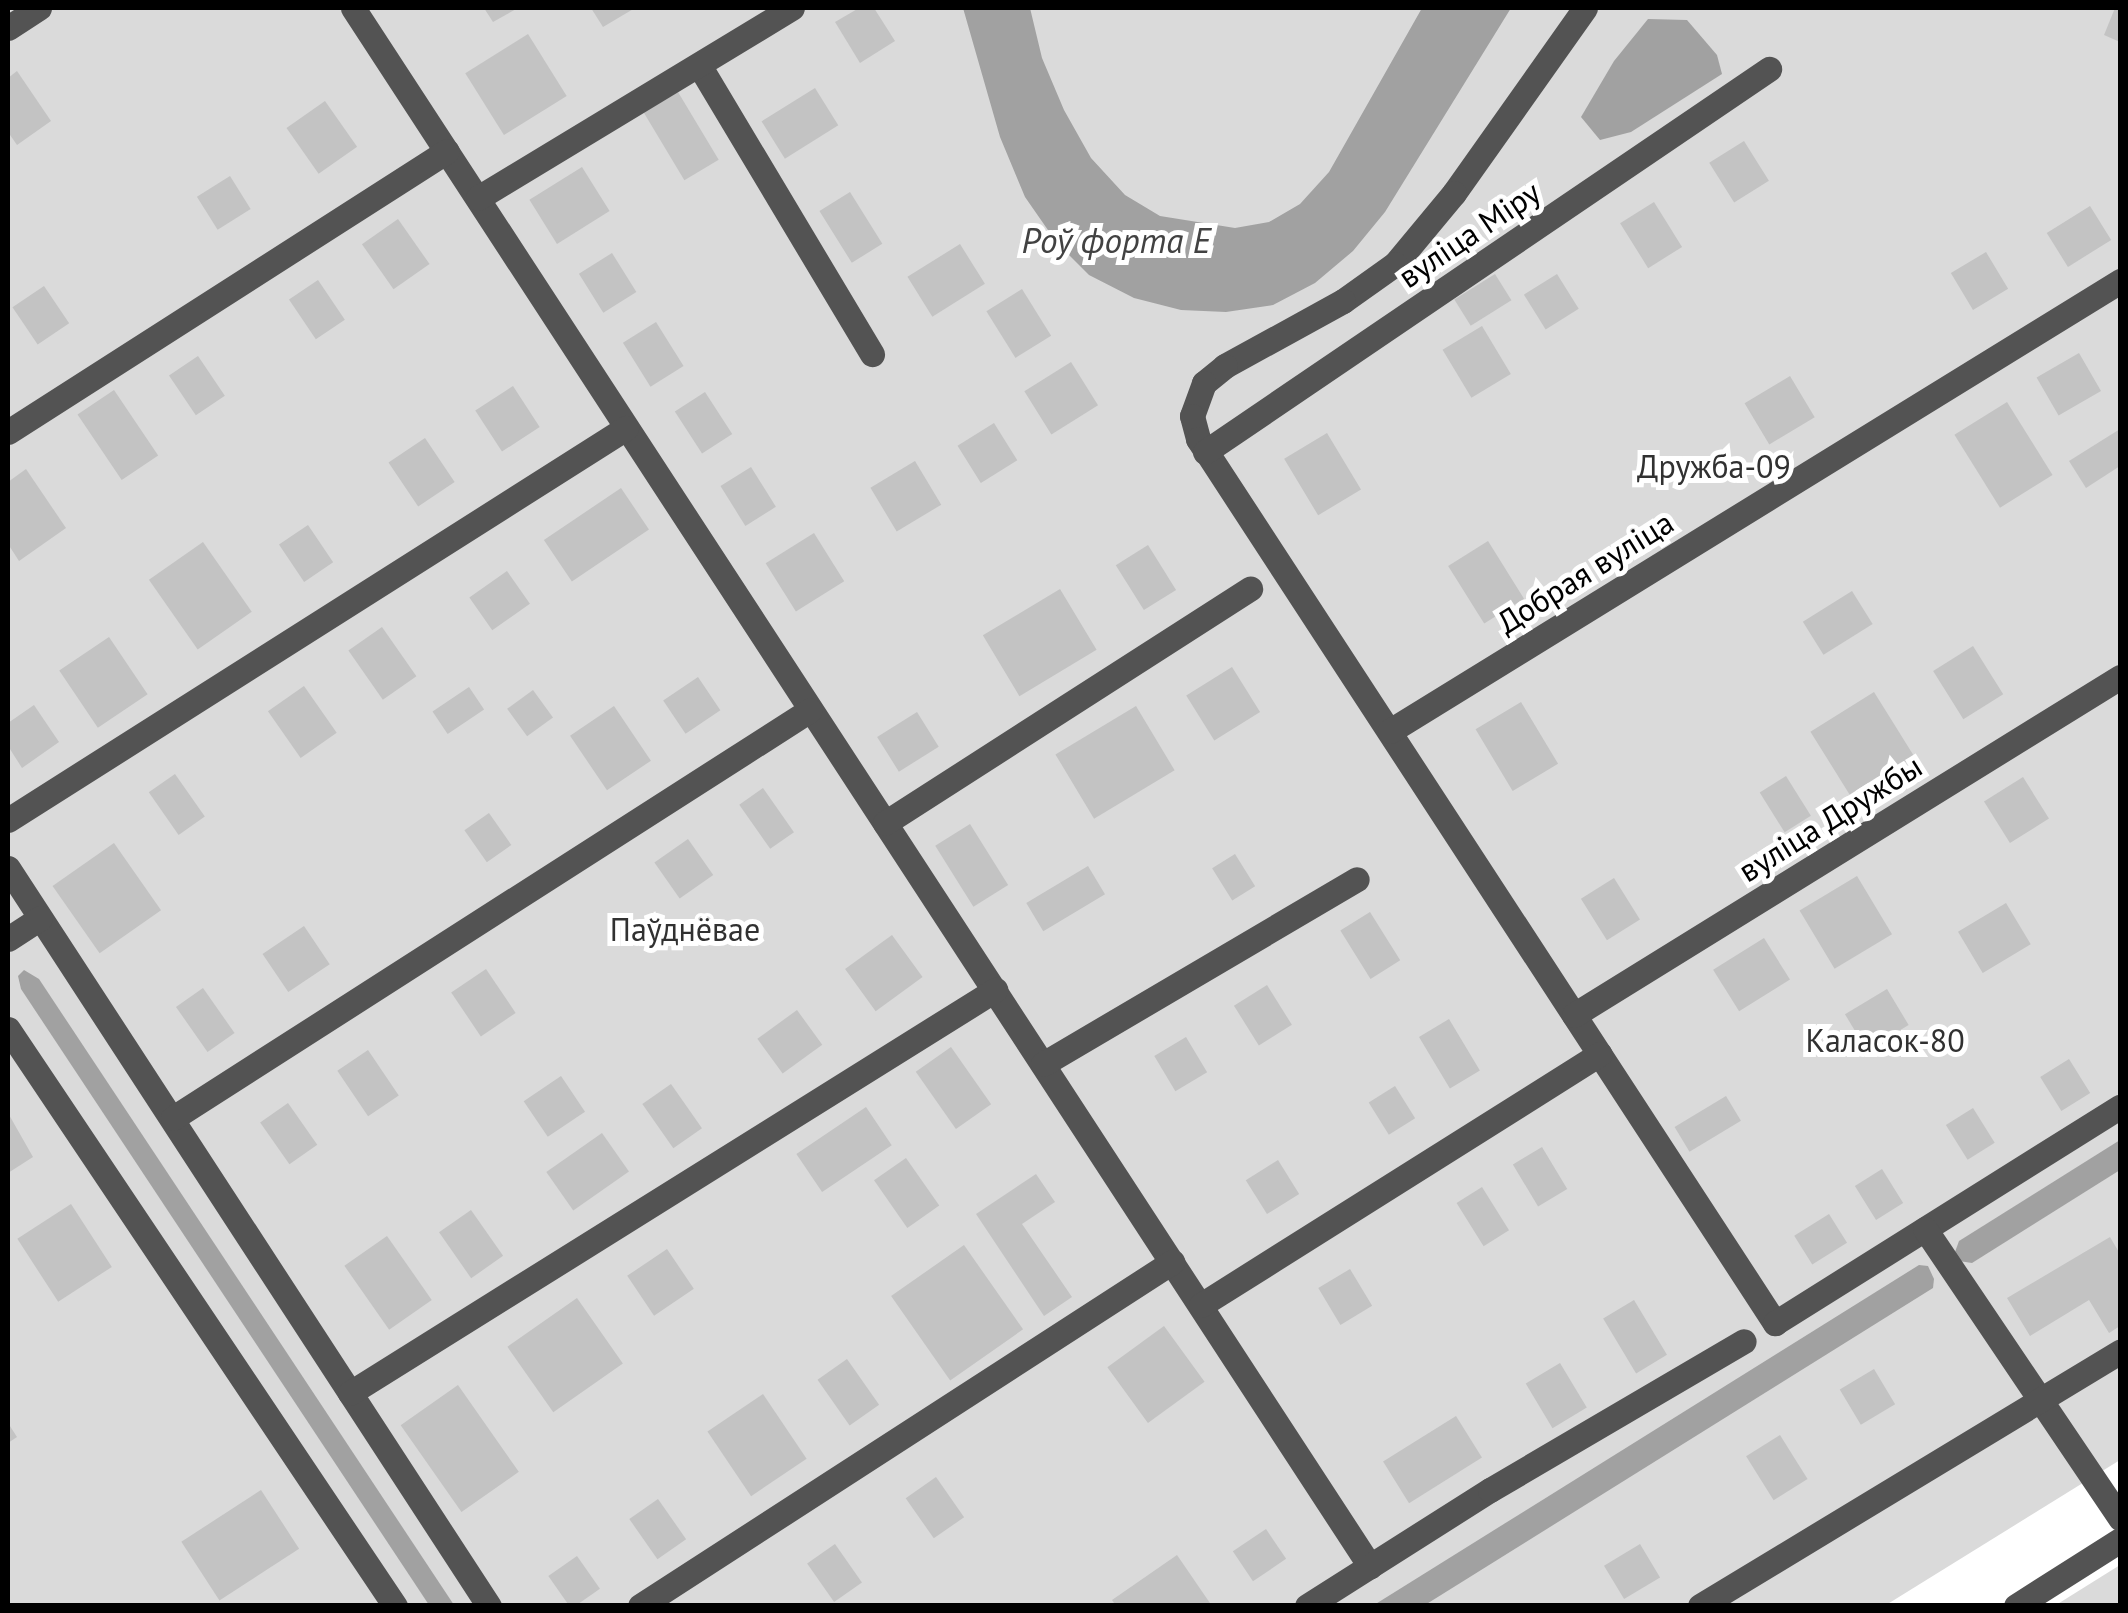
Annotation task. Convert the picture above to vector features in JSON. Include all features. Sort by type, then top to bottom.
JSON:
[{"type":"street","points":[[8,28],[39,8]]},
{"type":"street","points":[[352,8],[1370,1566]]},
{"type":"street","points":[[478,198],[792,8]]},
{"type":"street","points":[[1585,8],[1434,220],[1395,264],[1343,301],[1225,366],[1204,384],[1192,416],[1206,452],[1775,1323],[2120,1107]]},
{"type":"street","points":[[698,65],[872,354]]},
{"type":"street","name":"вуліца Міру","points":[[1206,452],[1769,69]]},
{"type":"street","points":[[8,432],[447,152]]},
{"type":"street","name":"Добрая вуліца","points":[[1390,730],[2120,281]]},
{"type":"street","points":[[8,820],[626,428]]},
{"type":"street","points":[[885,823],[1250,589]]},
{"type":"street","name":"вуліца Дружбы","points":[[1574,1014],[2120,677]]},
{"type":"street","points":[[173,1118],[810,710]]},
{"type":"street","points":[[8,868],[489,1606]]},
{"type":"street","points":[[1043,1064],[1357,879]]},
{"type":"street","points":[[8,939],[40,918]]},
{"type":"street","points":[[350,1394],[996,990]]},
{"type":"street","points":[[8,1029],[395,1606]]},
{"type":"street","points":[[1202,1305],[1599,1054]]},
{"type":"street","points":[[1925,1229],[2120,1518]]},
{"type":"street","points":[[640,1606],[1172,1262]]},
{"type":"street","points":[[1307,1606],[1744,1341]]},
{"type":"street","points":[[1700,1606],[2120,1352]]},
{"type":"street","points":[[2016,1606],[2120,1540]]},
{"type":"green space","name":"Паўднёвае","points":[[8,8],[2120,8],[2120,1460],[1886,1605],[8,1606]]},
{"type":"green space","points":[[2120,1565],[2120,1605],[2056,1605]]},
{"type":"water","name":"Роў форта Е","points":[[963,8],[1030,8],[1042,58],[1064,110],[1091,158],[1125,195],[1160,216],[1235,228],[1269,222],[1300,204],[1329,172],[1422,8],[1511,8],[1385,212],[1353,251],[1315,283],[1273,305],[1226,312],[1181,310],[1134,298],[1089,275],[1057,243],[1025,197],[1000,137]]},
{"type":"water","points":[[1648,19],[1687,20],[1717,55],[1722,74],[1631,132],[1600,140],[1581,117],[1614,61]]},
{"type":"water","points":[[24,970],[39,979],[454,1605],[429,1605],[21,989],[18,976]]},
{"type":"water","points":[[2120,1140],[2120,1170],[1972,1263],[1959,1261],[1955,1252],[1959,1241]]},
{"type":"water","points":[[1919,1265],[1928,1266],[1933,1288],[1425,1605],[1374,1605]]},
{"type":"building","points":[[484,8],[518,8],[493,22]]},
{"type":"building","points":[[591,8],[635,8],[603,27]]},
{"type":"building","points":[[859,8],[874,8],[895,41],[860,63],[835,22]]},
{"type":"building","points":[[2115,8],[2120,8],[2120,42],[2104,35]]},
{"type":"building","points":[[528,34],[567,96],[504,135],[465,73]]},
{"type":"building","points":[[17,71],[51,121],[17,145],[8,132],[8,78]]},
{"type":"building","points":[[815,88],[838,125],[785,159],[762,121]]},
{"type":"building","points":[[678,92],[719,160],[684,180],[644,113]]},
{"type":"building","points":[[325,101],[357,147],[319,174],[286,128]]},
{"type":"building","points":[[1744,141],[1769,181],[1734,203],[1709,163]]},
{"type":"building","points":[[582,167],[610,211],[557,244],[529,200]]},
{"type":"building","points":[[230,176],[251,209],[218,230],[197,197]]},
{"type":"building","points":[[850,192],[882,244],[852,263],[819,211]]},
{"type":"building","points":[[1654,202],[1682,247],[1648,268],[1620,223]]},
{"type":"building","points":[[2090,206],[2111,240],[2068,267],[2047,233]]},
{"type":"building","points":[[398,219],[430,264],[394,289],[362,244]]},
{"type":"building","points":[[960,244],[985,284],[932,317],[907,277]]},
{"type":"building","points":[[1986,252],[2008,289],[1973,310],[1951,273]]},
{"type":"building","points":[[612,253],[636,292],[603,313],[579,274]]},
{"type":"building","points":[[1495,274],[1511,300],[1471,326],[1454,299]]},
{"type":"building","points":[[1557,274],[1579,309],[1546,329],[1524,295]]},
{"type":"building","points":[[318,280],[345,320],[316,339],[289,300]]},
{"type":"building","points":[[44,286],[69,323],[38,345],[12,307]]},
{"type":"building","points":[[1022,289],[1051,336],[1016,358],[986,311]]},
{"type":"building","points":[[656,322],[684,366],[650,387],[623,343]]},
{"type":"building","points":[[1482,326],[1511,374],[1471,398],[1443,350]]},
{"type":"building","points":[[2079,353],[2101,391],[2059,416],[2037,378]]},
{"type":"building","points":[[198,356],[225,396],[196,415],[169,376]]},
{"type":"building","points":[[1071,362],[1098,405],[1051,434],[1024,391]]},
{"type":"building","points":[[1790,376],[1815,417],[1769,444],[1745,403]]},
{"type":"building","points":[[513,386],[540,427],[502,452],[475,411]]},
{"type":"building","points":[[114,390],[158,455],[122,480],[78,415]]},
{"type":"building","points":[[705,392],[732,434],[702,454],[675,412]]},
{"type":"building","points":[[2007,402],[2053,475],[2000,508],[1954,435]]},
{"type":"building","points":[[994,423],[1017,460],[981,483],[958,446]]},
{"type":"building","points":[[2120,429],[2120,466],[2086,488],[2069,461]]},
{"type":"building","points":[[1327,433],[1361,490],[1318,515],[1284,459]]},
{"type":"building","points":[[425,438],[455,482],[418,507],[389,463]]},
{"type":"building","points":[[915,461],[941,505],[897,531],[870,488]]},
{"type":"building","points":[[751,467],[776,507],[745,526],[720,486]]},
{"type":"building","points":[[26,469],[66,528],[19,561],[8,544],[8,482]]},
{"type":"building","points":[[621,488],[649,529],[572,581],[544,540]]},
{"type":"building","points":[[308,525],[333,562],[304,582],[279,545]]},
{"type":"building","points":[[814,533],[844,581],[796,612],[766,563]]},
{"type":"building","points":[[1488,541],[1524,599],[1484,624],[1448,566]]},
{"type":"building","points":[[203,542],[252,612],[198,649],[149,580]]},
{"type":"building","points":[[1148,545],[1176,590],[1144,610],[1116,565]]},
{"type":"building","points":[[507,571],[530,604],[492,630],[469,597]]},
{"type":"building","points":[[1060,589],[1097,650],[1019,696],[983,635]]},
{"type":"building","points":[[1852,591],[1873,624],[1823,655],[1803,622]]},
{"type":"building","points":[[382,627],[416,676],[383,700],[348,651]]},
{"type":"building","points":[[109,637],[148,694],[98,728],[59,671]]},
{"type":"building","points":[[1973,646],[2003,694],[1963,719],[1933,671]]},
{"type":"building","points":[[1232,667],[1260,712],[1214,741],[1186,696]]},
{"type":"building","points":[[698,677],[720,710],[686,734],[663,700]]},
{"type":"building","points":[[304,686],[337,733],[301,758],[268,711]]},
{"type":"building","points":[[469,687],[484,709],[448,734],[433,712]]},
{"type":"building","points":[[533,690],[553,718],[527,736],[507,709]]},
{"type":"building","points":[[1874,692],[1914,756],[1851,796],[1810,732]]},
{"type":"building","points":[[1521,702],[1558,764],[1513,791],[1476,729]]},
{"type":"building","points":[[34,705],[59,742],[22,768],[8,746],[8,723]]},
{"type":"building","points":[[614,706],[651,761],[607,790],[570,736]]},
{"type":"building","points":[[1136,706],[1175,770],[1094,819],[1055,754]]},
{"type":"building","points":[[917,712],[939,747],[899,772],[877,737]]},
{"type":"building","points":[[175,774],[205,817],[179,835],[149,792]]},
{"type":"building","points":[[1786,776],[1811,816],[1785,832],[1760,792]]},
{"type":"building","points":[[2023,777],[2049,819],[2010,843],[1984,801]]},
{"type":"building","points":[[763,788],[794,832],[770,849],[739,805]]},
{"type":"building","points":[[489,813],[511,845],[487,862],[464,830]]},
{"type":"building","points":[[970,824],[1008,885],[973,907],[935,846]]},
{"type":"building","points":[[688,839],[713,875],[680,899],[654,863]]},
{"type":"building","points":[[114,843],[161,910],[100,953],[53,886]]},
{"type":"building","points":[[1235,854],[1255,886],[1232,901],[1212,868]]},
{"type":"building","points":[[1088,866],[1105,894],[1043,931],[1026,903]]},
{"type":"building","points":[[1857,876],[1892,934],[1835,969],[1800,911]]},
{"type":"building","points":[[1614,878],[1640,920],[1607,940],[1581,899]]},
{"type":"building","points":[[2006,903],[2031,944],[1983,973],[1958,932]]},
{"type":"building","points":[[1370,912],[1400,960],[1371,979],[1340,931]]},
{"type":"building","points":[[304,926],[330,964],[288,992],[263,954]]},
{"type":"building","points":[[892,935],[923,977],[876,1011],[845,969]]},
{"type":"building","points":[[1764,938],[1790,980],[1739,1011],[1713,970]]},
{"type":"building","points":[[486,969],[516,1013],[481,1036],[451,992]]},
{"type":"building","points":[[1267,985],[1292,1025],[1259,1046],[1234,1006]]},
{"type":"building","points":[[203,988],[235,1033],[208,1052],[176,1007]]},
{"type":"building","points":[[1887,989],[1909,1025],[1867,1050],[1845,1014]]},
{"type":"building","points":[[797,1010],[822,1045],[783,1074],[757,1039]]},
{"type":"building","points":[[1449,1019],[1480,1070],[1450,1088],[1419,1037]]},
{"type":"building","points":[[1186,1037],[1207,1072],[1175,1091],[1154,1056]]},
{"type":"building","points":[[951,1047],[991,1104],[956,1129],[916,1072]]},
{"type":"building","points":[[368,1050],[399,1096],[368,1116],[337,1071]]},
{"type":"building","points":[[2069,1059],[2090,1093],[2061,1111],[2040,1077]]},
{"type":"building","points":[[561,1076],[585,1112],[548,1137],[524,1101]]},
{"type":"building","points":[[671,1084],[702,1128],[673,1148],[642,1104]]},
{"type":"building","points":[[1395,1086],[1415,1118],[1389,1135],[1369,1102]]},
{"type":"building","points":[[1726,1096],[1741,1121],[1690,1152],[1675,1127]]},
{"type":"building","points":[[288,1103],[317,1145],[289,1164],[260,1123]]},
{"type":"building","points":[[866,1107],[892,1145],[822,1192],[796,1154]]},
{"type":"building","points":[[1973,1108],[1995,1143],[1968,1160],[1946,1125]]},
{"type":"building","points":[[8,1113],[33,1157],[8,1173]]},
{"type":"building","points":[[602,1133],[629,1172],[573,1211],[546,1172]]},
{"type":"building","points":[[1542,1147],[1567,1189],[1538,1207],[1513,1165]]},
{"type":"building","points":[[906,1158],[939,1206],[907,1228],[874,1180]]},
{"type":"building","points":[[1278,1160],[1299,1194],[1267,1214],[1246,1180]]},
{"type":"building","points":[[1882,1169],[1903,1203],[1876,1220],[1855,1186]]},
{"type":"building","points":[[1036,1174],[1055,1202],[1022,1224],[1072,1297],[1044,1316],[976,1214]]},
{"type":"building","points":[[1482,1187],[1509,1230],[1484,1246],[1457,1203]]},
{"type":"building","points":[[71,1204],[112,1267],[58,1302],[17,1239]]},
{"type":"building","points":[[471,1210],[503,1256],[471,1278],[439,1232]]},
{"type":"building","points":[[1829,1214],[1847,1243],[1812,1265],[1794,1236]]},
{"type":"building","points":[[387,1236],[432,1300],[389,1330],[344,1266]]},
{"type":"building","points":[[2110,1237],[2120,1254],[2120,1326],[2109,1333],[2089,1300],[2030,1336],[2007,1298]]},
{"type":"building","points":[[964,1245],[1023,1329],[950,1380],[891,1296]]},
{"type":"building","points":[[667,1249],[694,1289],[654,1316],[627,1276]]},
{"type":"building","points":[[1350,1269],[1372,1306],[1340,1325],[1318,1288]]},
{"type":"building","points":[[577,1298],[623,1364],[553,1412],[507,1347]]},
{"type":"building","points":[[1634,1300],[1667,1355],[1636,1373],[1603,1319]]},
{"type":"building","points":[[1164,1326],[1205,1382],[1148,1423],[1107,1367]]},
{"type":"building","points":[[847,1359],[879,1405],[850,1426],[818,1380]]},
{"type":"building","points":[[1560,1363],[1587,1408],[1552,1428],[1526,1384]]},
{"type":"building","points":[[1874,1369],[1895,1404],[1861,1425],[1840,1390]]},
{"type":"building","points":[[458,1385],[519,1472],[461,1512],[401,1425]]},
{"type":"building","points":[[763,1394],[807,1459],[751,1496],[707,1431]]},
{"type":"building","points":[[1456,1416],[1482,1458],[1409,1503],[1383,1462]]},
{"type":"building","points":[[8,1423],[17,1437],[8,1443]]},
{"type":"building","points":[[1780,1435],[1808,1479],[1774,1500],[1746,1456]]},
{"type":"building","points":[[936,1477],[964,1517],[934,1538],[906,1498]]},
{"type":"building","points":[[261,1490],[299,1549],[219,1600],[181,1542]]},
{"type":"building","points":[[658,1499],[686,1539],[657,1559],[629,1519]]},
{"type":"building","points":[[1266,1529],[1286,1559],[1253,1581],[1233,1551]]},
{"type":"building","points":[[835,1544],[862,1583],[834,1602],[807,1564]]},
{"type":"building","points":[[1640,1544],[1660,1577],[1624,1599],[1604,1566]]},
{"type":"building","points":[[1177,1555],[1212,1606],[1116,1606],[1112,1600]]},
{"type":"building","points":[[577,1556],[600,1589],[569,1606],[548,1576]]},
{"type":"park label","name":"Дружба-09","points":[[1714,466]]},
{"type":"park label","name":"Каласок-80","points":[[1885,1040]]}]
